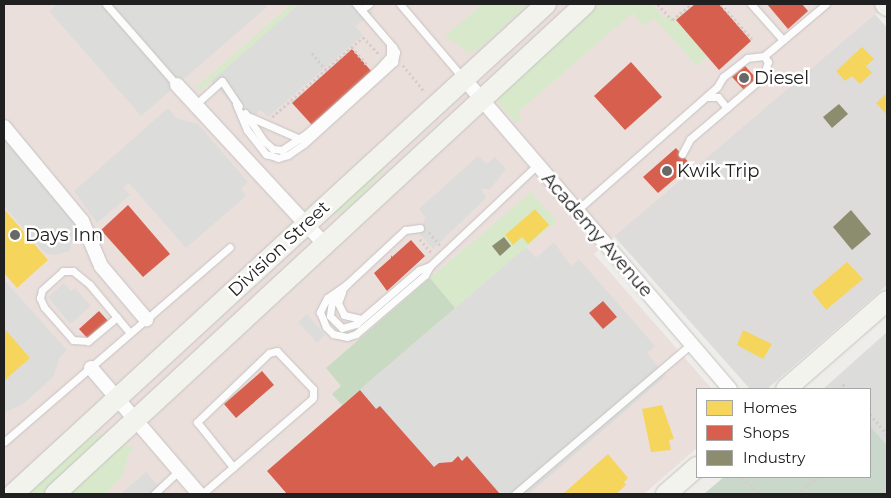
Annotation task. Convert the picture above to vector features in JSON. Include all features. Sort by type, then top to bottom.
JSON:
[{"type":"main road","name":"Division Street","points":[[13,494],[546,4]]},
{"type":"main road","name":"Division Street","points":[[55,494],[480,99],[585,4]]},
{"type":"main road","points":[[787,388],[887,301]]},
{"type":"main road","points":[[666,494],[696,468]]},
{"type":"street","name":"Academy Avenue","points":[[465,80],[576,212],[729,388]]},
{"type":"street","points":[[178,85],[324,244]]},
{"type":"street","points":[[4,128],[82,221],[101,266],[146,319]]},
{"type":"street","points":[[90,368],[200,494]]},
{"type":"lane","points":[[106,4],[178,85]]},
{"type":"lane","points":[[195,105],[222,81],[236,104],[247,130],[266,154],[278,158],[288,155],[394,62],[396,52],[356,4]]},
{"type":"lane","points":[[361,10],[369,4]]},
{"type":"lane","points":[[400,4],[465,80]]},
{"type":"lane","points":[[751,4],[783,40]]},
{"type":"lane","points":[[576,212],[707,97],[723,77],[747,58],[764,56],[823,5]]},
{"type":"lane","points":[[245,113],[273,148],[282,150],[300,139],[385,62],[391,51],[389,42]]},
{"type":"lane","points":[[682,154],[690,139],[763,77],[768,62],[764,56]]},
{"type":"lane","points":[[707,97],[718,97],[727,108]]},
{"type":"lane","points":[[236,104],[253,120],[300,139]]},
{"type":"lane","points":[[347,284],[327,298],[320,312],[326,327],[333,334],[347,338],[356,334],[424,275],[430,266],[498,205],[506,194],[537,166]]},
{"type":"lane","points":[[422,228],[405,230],[347,284],[332,302],[330,316],[342,328],[362,319],[420,270],[430,266]]},
{"type":"lane","points":[[4,442],[230,247]]},
{"type":"lane","points":[[117,317],[88,341],[80,342],[63,330],[44,308],[40,298],[42,290],[63,271],[73,271],[90,285],[117,317],[130,333]]},
{"type":"lane","points":[[347,284],[340,296],[340,310],[348,318],[362,319]]},
{"type":"lane","points":[[515,494],[691,344]]},
{"type":"lane","points":[[200,494],[233,467],[313,397],[313,390],[277,350],[269,352],[197,422],[233,467]]},
{"type":"lane","points":[[154,494],[179,471]]},
{"type":"path","points":[[658,4],[672,20],[692,4]]},
{"type":"path","points":[[721,4],[752,39]]},
{"type":"path","points":[[270,119],[363,37],[380,56]]},
{"type":"path","points":[[352,47],[370,70]]},
{"type":"path","points":[[312,54],[327,70]]},
{"type":"path","points":[[401,64],[425,92]]},
{"type":"path","points":[[422,228],[440,245]]},
{"type":"path","points":[[843,384],[846,388]]},
{"type":"path","points":[[871,415],[887,434]]},
{"type":"path","points":[[744,478],[759,494]]},
{"type":"path","points":[[797,494],[816,478]]},
{"type":"path","points":[[882,494],[887,490]]},
{"type":"shaded area","points":[[4,4],[887,4],[887,11],[875,14],[594,254],[711,388],[696,388],[696,449],[644,494],[4,494]]},
{"type":"shaded area","points":[[58,4],[265,4],[267,7],[141,116],[49,11]]},
{"type":"shaded area","points":[[299,4],[363,4],[373,13],[355,26],[363,35],[268,117],[261,110],[241,125],[229,100],[211,81]]},
{"type":"shaded area","points":[[875,14],[887,28],[887,285],[768,388],[749,388],[614,236]]},
{"type":"shaded area","points":[[168,108],[176,118],[198,124],[248,182],[241,189],[246,196],[186,248],[129,183],[123,187],[130,195],[97,223],[74,191]]},
{"type":"shaded area","points":[[4,135],[76,221],[70,251],[54,255],[45,253],[4,206]]},
{"type":"shaded area","points":[[478,156],[487,164],[495,157],[506,169],[490,189],[481,189],[486,198],[433,249],[420,234],[425,217],[419,209]]},
{"type":"shaded area","points":[[554,242],[571,266],[579,259],[655,346],[647,353],[666,376],[529,494],[500,494],[467,457],[462,461],[458,456],[452,462],[439,463],[434,467],[380,406],[376,409],[360,390],[526,247],[536,258]]},
{"type":"shaded area","points":[[4,280],[67,350],[60,357],[53,377],[23,404],[4,413],[4,381],[30,358],[4,328]]},
{"type":"shaded area","points":[[64,283],[71,291],[75,288],[91,306],[70,324],[48,297]]},
{"type":"shaded area","points":[[307,314],[325,335],[317,343],[298,322]]},
{"type":"shaded area","points":[[887,332],[887,494],[704,494],[723,478],[871,478],[871,388],[824,388]]},
{"type":"shaded area","points":[[146,472],[166,494],[121,494]]},
{"type":"green space","points":[[291,4],[299,4],[201,90],[194,89]]},
{"type":"green space","points":[[483,4],[528,4],[480,48],[464,55],[467,51],[445,36]]},
{"type":"green space","points":[[598,4],[651,4],[665,19],[671,15],[708,56],[697,66],[654,18],[644,26],[633,13],[518,112],[522,118],[516,123],[498,102],[500,94]]},
{"type":"green space","points":[[397,155],[355,202],[342,212],[329,216]]},
{"type":"green space","points":[[531,192],[557,221],[455,308],[430,278]]},
{"type":"green space","points":[[430,278],[455,308],[342,405],[332,394],[341,386],[326,368]]},
{"type":"green space","points":[[871,427],[887,446],[887,494],[704,494],[723,478],[871,478]]},
{"type":"green space","points":[[101,433],[103,436],[41,494],[26,494],[83,442]]},
{"type":"green space","points":[[122,445],[134,447],[129,453],[123,475],[106,494],[69,494]]},
{"type":"building: Homes","points":[[862,47],[874,59],[866,66],[872,73],[860,84],[852,76],[845,81],[836,71]]},
{"type":"building: Homes","points":[[887,93],[887,115],[876,103]]},
{"type":"building: Homes","name":"Days Inn","points":[[4,209],[48,260],[17,288],[4,273]]},
{"type":"building: Homes","points":[[535,209],[549,225],[528,244],[522,237],[513,245],[505,235]]},
{"type":"building: Homes","points":[[847,262],[863,279],[826,310],[812,292]]},
{"type":"building: Homes","points":[[4,328],[30,358],[4,381]]},
{"type":"building: Homes","points":[[743,330],[772,344],[763,359],[737,345]]},
{"type":"building: Homes","points":[[662,405],[674,439],[669,440],[671,450],[651,452],[642,409]]},
{"type":"building: Homes","points":[[608,454],[628,478],[624,482],[626,485],[616,494],[563,494]]},
{"type":"building: Shops","points":[[695,4],[719,4],[751,41],[719,70],[676,20]]},
{"type":"building: Shops","points":[[767,4],[802,4],[808,11],[788,29]]},
{"type":"building: Shops","points":[[352,49],[372,72],[312,125],[292,103]]},
{"type":"building: Shops","points":[[631,62],[662,97],[625,130],[594,96]]},
{"type":"building: Shops","name":"Diesel","points":[[745,66],[757,79],[744,90],[732,77]]},
{"type":"building: Shops","name":"Kwik Trip","points":[[676,148],[691,165],[658,193],[643,177]]},
{"type":"building: Shops","points":[[128,205],[170,254],[143,277],[101,230]]},
{"type":"building: Shops","points":[[411,240],[425,256],[387,291],[374,273],[391,258],[391,255],[392,257]]},
{"type":"building: Shops","points":[[603,301],[617,317],[603,329],[589,313]]},
{"type":"building: Shops","points":[[99,311],[109,322],[89,340],[79,329]]},
{"type":"building: Shops","points":[[262,371],[274,385],[236,418],[224,404]]},
{"type":"building: Shops","points":[[360,390],[376,409],[380,406],[434,467],[439,463],[452,462],[458,456],[462,461],[467,456],[500,494],[287,494],[267,471]]},
{"type":"building: Industry","points":[[839,104],[848,114],[832,128],[823,117]]},
{"type":"building: Industry","points":[[851,210],[871,234],[852,250],[833,227]]},
{"type":"building: Industry","points":[[504,237],[511,246],[500,256],[492,246]]},
{"type":"place","name":"Diesel","points":[[744,78]]},
{"type":"place","name":"Kwik Trip","points":[[667,171]]},
{"type":"place","name":"Days Inn","points":[[15,235]]}]
